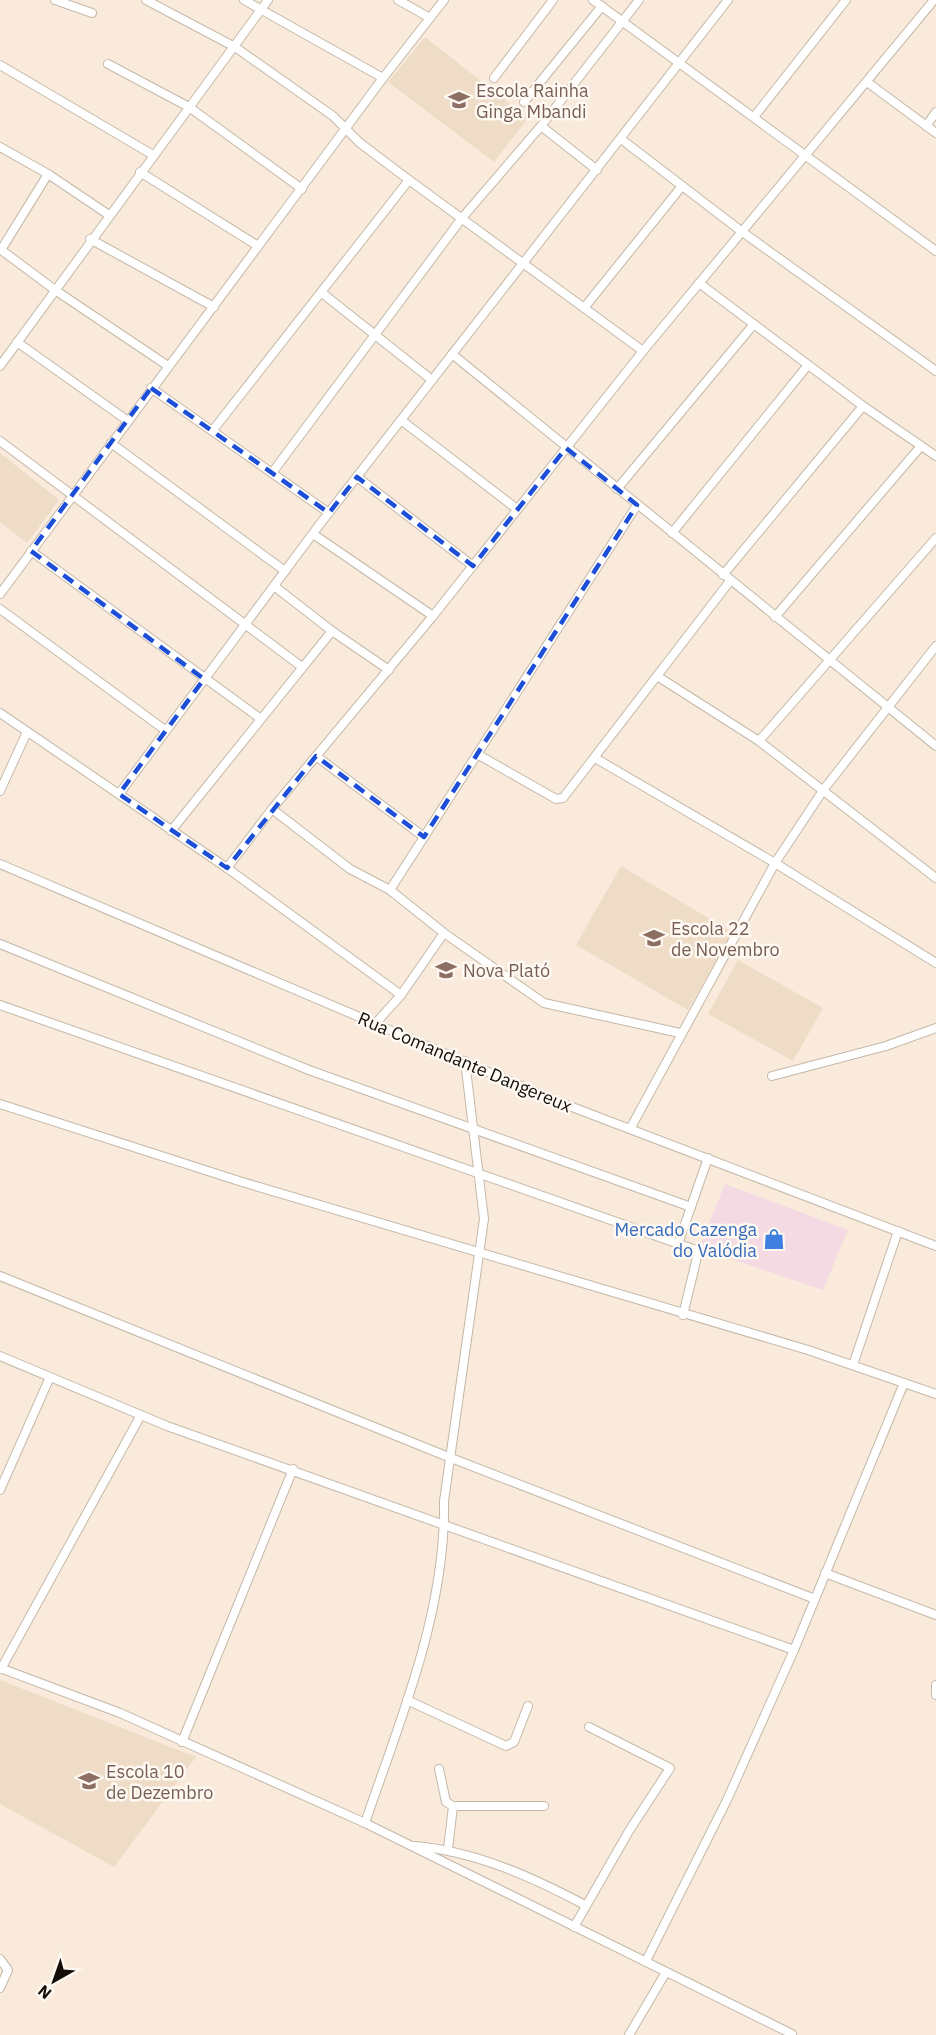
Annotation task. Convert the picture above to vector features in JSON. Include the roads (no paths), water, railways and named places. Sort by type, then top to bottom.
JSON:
[{"type":"street","points":[[55,0],[92,13]]},
{"type":"street","points":[[146,0],[235,47],[333,116],[360,143],[643,351]]},
{"type":"street","points":[[244,0],[383,78]]},
{"type":"street","points":[[0,366],[3,354],[17,342],[90,239],[268,0]]},
{"type":"street","points":[[398,0],[430,18]]},
{"type":"street","points":[[0,594],[151,388],[444,0]]},
{"type":"street","points":[[494,78],[553,0]]},
{"type":"street","points":[[593,0],[678,64],[807,154],[936,251]]},
{"type":"street","points":[[272,473],[462,218],[541,126],[639,0]]},
{"type":"street","points":[[119,794],[329,513],[728,0]]},
{"type":"street","points":[[754,117],[846,0]]},
{"type":"street","points":[[227,868],[272,809],[433,616],[643,351],[934,0]]},
{"type":"street","points":[[524,102],[602,6]]},
{"type":"street","points":[[108,64],[189,107],[302,189]]},
{"type":"street","points":[[0,65],[153,155]]},
{"type":"street","points":[[867,82],[936,133]]},
{"type":"street","points":[[926,126],[936,112]]},
{"type":"street","points":[[541,126],[597,170]]},
{"type":"street","points":[[621,139],[741,231],[936,371]]},
{"type":"street","points":[[0,147],[48,174],[109,215]]},
{"type":"street","points":[[140,172],[258,246]]},
{"type":"street","points":[[48,174],[1,249],[55,290],[168,366]]},
{"type":"street","points":[[213,430],[409,180]]},
{"type":"street","points":[[584,308],[682,186]]},
{"type":"street","points":[[90,239],[214,307]]},
{"type":"street","points":[[699,283],[863,406],[936,456]]},
{"type":"street","points":[[322,293],[432,380]]},
{"type":"street","points":[[617,489],[754,324]]},
{"type":"street","points":[[17,342],[128,421]]},
{"type":"street","points":[[452,354],[936,746]]},
{"type":"street","points":[[672,533],[808,365]]},
{"type":"street","points":[[151,388],[329,513]]},
{"type":"street","points":[[477,754],[556,799],[567,794],[657,676],[726,578],[863,406]]},
{"type":"street","points":[[401,420],[517,509]]},
{"type":"street","points":[[0,441],[73,493],[302,667]]},
{"type":"street","points":[[111,443],[285,571]]},
{"type":"street","points":[[775,617],[921,446]]},
{"type":"street","points":[[357,477],[473,566]]},
{"type":"street","points":[[390,890],[637,505]]},
{"type":"street","points":[[313,534],[433,616]]},
{"type":"street","points":[[759,741],[936,538]]},
{"type":"street","points":[[31,551],[261,719]]},
{"type":"street","points":[[274,586],[332,631],[389,670]]},
{"type":"street","points":[[0,609],[165,730]]},
{"type":"street","points":[[171,831],[332,631]]},
{"type":"street","points":[[630,1129],[775,863],[824,789],[886,706],[936,646]]},
{"type":"street","points":[[657,676],[759,741],[824,789],[936,879]]},
{"type":"street","points":[[0,712],[227,868],[401,995]]},
{"type":"street","points":[[0,791],[27,732]]},
{"type":"street","points":[[316,756],[424,837]]},
{"type":"street","points":[[595,758],[775,863],[936,963]]},
{"type":"street","points":[[272,809],[350,869],[390,890],[444,933],[544,1003],[681,1033]]},
{"type":"street","name":"Rua Comandante Dangereux","points":[[0,864],[559,1102],[936,1246]]},
{"type":"street","points":[[375,1024],[401,995],[444,933]]},
{"type":"street","points":[[0,944],[309,1070],[691,1207]]},
{"type":"street","points":[[0,1005],[477,1172],[698,1253],[683,1315]]},
{"type":"street","points":[[772,1076],[886,1046],[936,1028]]},
{"type":"street","points":[[365,1823],[407,1700],[435,1595],[444,1524],[444,1501],[481,1254],[484,1219],[465,1061]]},
{"type":"street","points":[[0,1104],[250,1185],[853,1365],[936,1394]]},
{"type":"street","points":[[678,1244],[708,1158]]},
{"type":"street","points":[[853,1365],[898,1232]]},
{"type":"street","points":[[0,1276],[451,1458],[815,1599]]},
{"type":"street","points":[[0,1356],[141,1415],[794,1650]]},
{"type":"street","points":[[0,1490],[50,1377]]},
{"type":"street","points":[[646,1961],[727,1800],[794,1650],[904,1383]]},
{"type":"street","points":[[141,1415],[1,1669],[120,1713],[365,1823],[792,2034]]},
{"type":"street","points":[[183,1742],[293,1469]]},
{"type":"street","points":[[825,1573],[936,1615]]},
{"type":"street","points":[[936,1685],[936,1695]]},
{"type":"street","points":[[407,1700],[506,1746],[514,1742],[528,1706]]},
{"type":"street","points":[[574,1927],[585,1905],[670,1768],[588,1727]]},
{"type":"street","points":[[439,1769],[446,1802],[453,1806],[543,1806]]},
{"type":"street","points":[[448,1849],[453,1806]]},
{"type":"street","points":[[409,1845],[448,1849],[538,1881],[585,1905]]},
{"type":"street","points":[[0,1959],[8,1970],[0,1988]]},
{"type":"street","points":[[629,2035],[666,1972]]},
{"type":"place","name":"Escola Rainha Ginga Mbandi","points":[[459,100]]},
{"type":"place","name":"Escola 22 de Novembro","points":[[654,938]]},
{"type":"place","name":"Nova Plató","points":[[446,970]]},
{"type":"place","name":"Mercado Cazenga do Valódia","points":[[774,1239]]},
{"type":"place","name":"Escola 10 de Dezembro","points":[[89,1781]]}]
